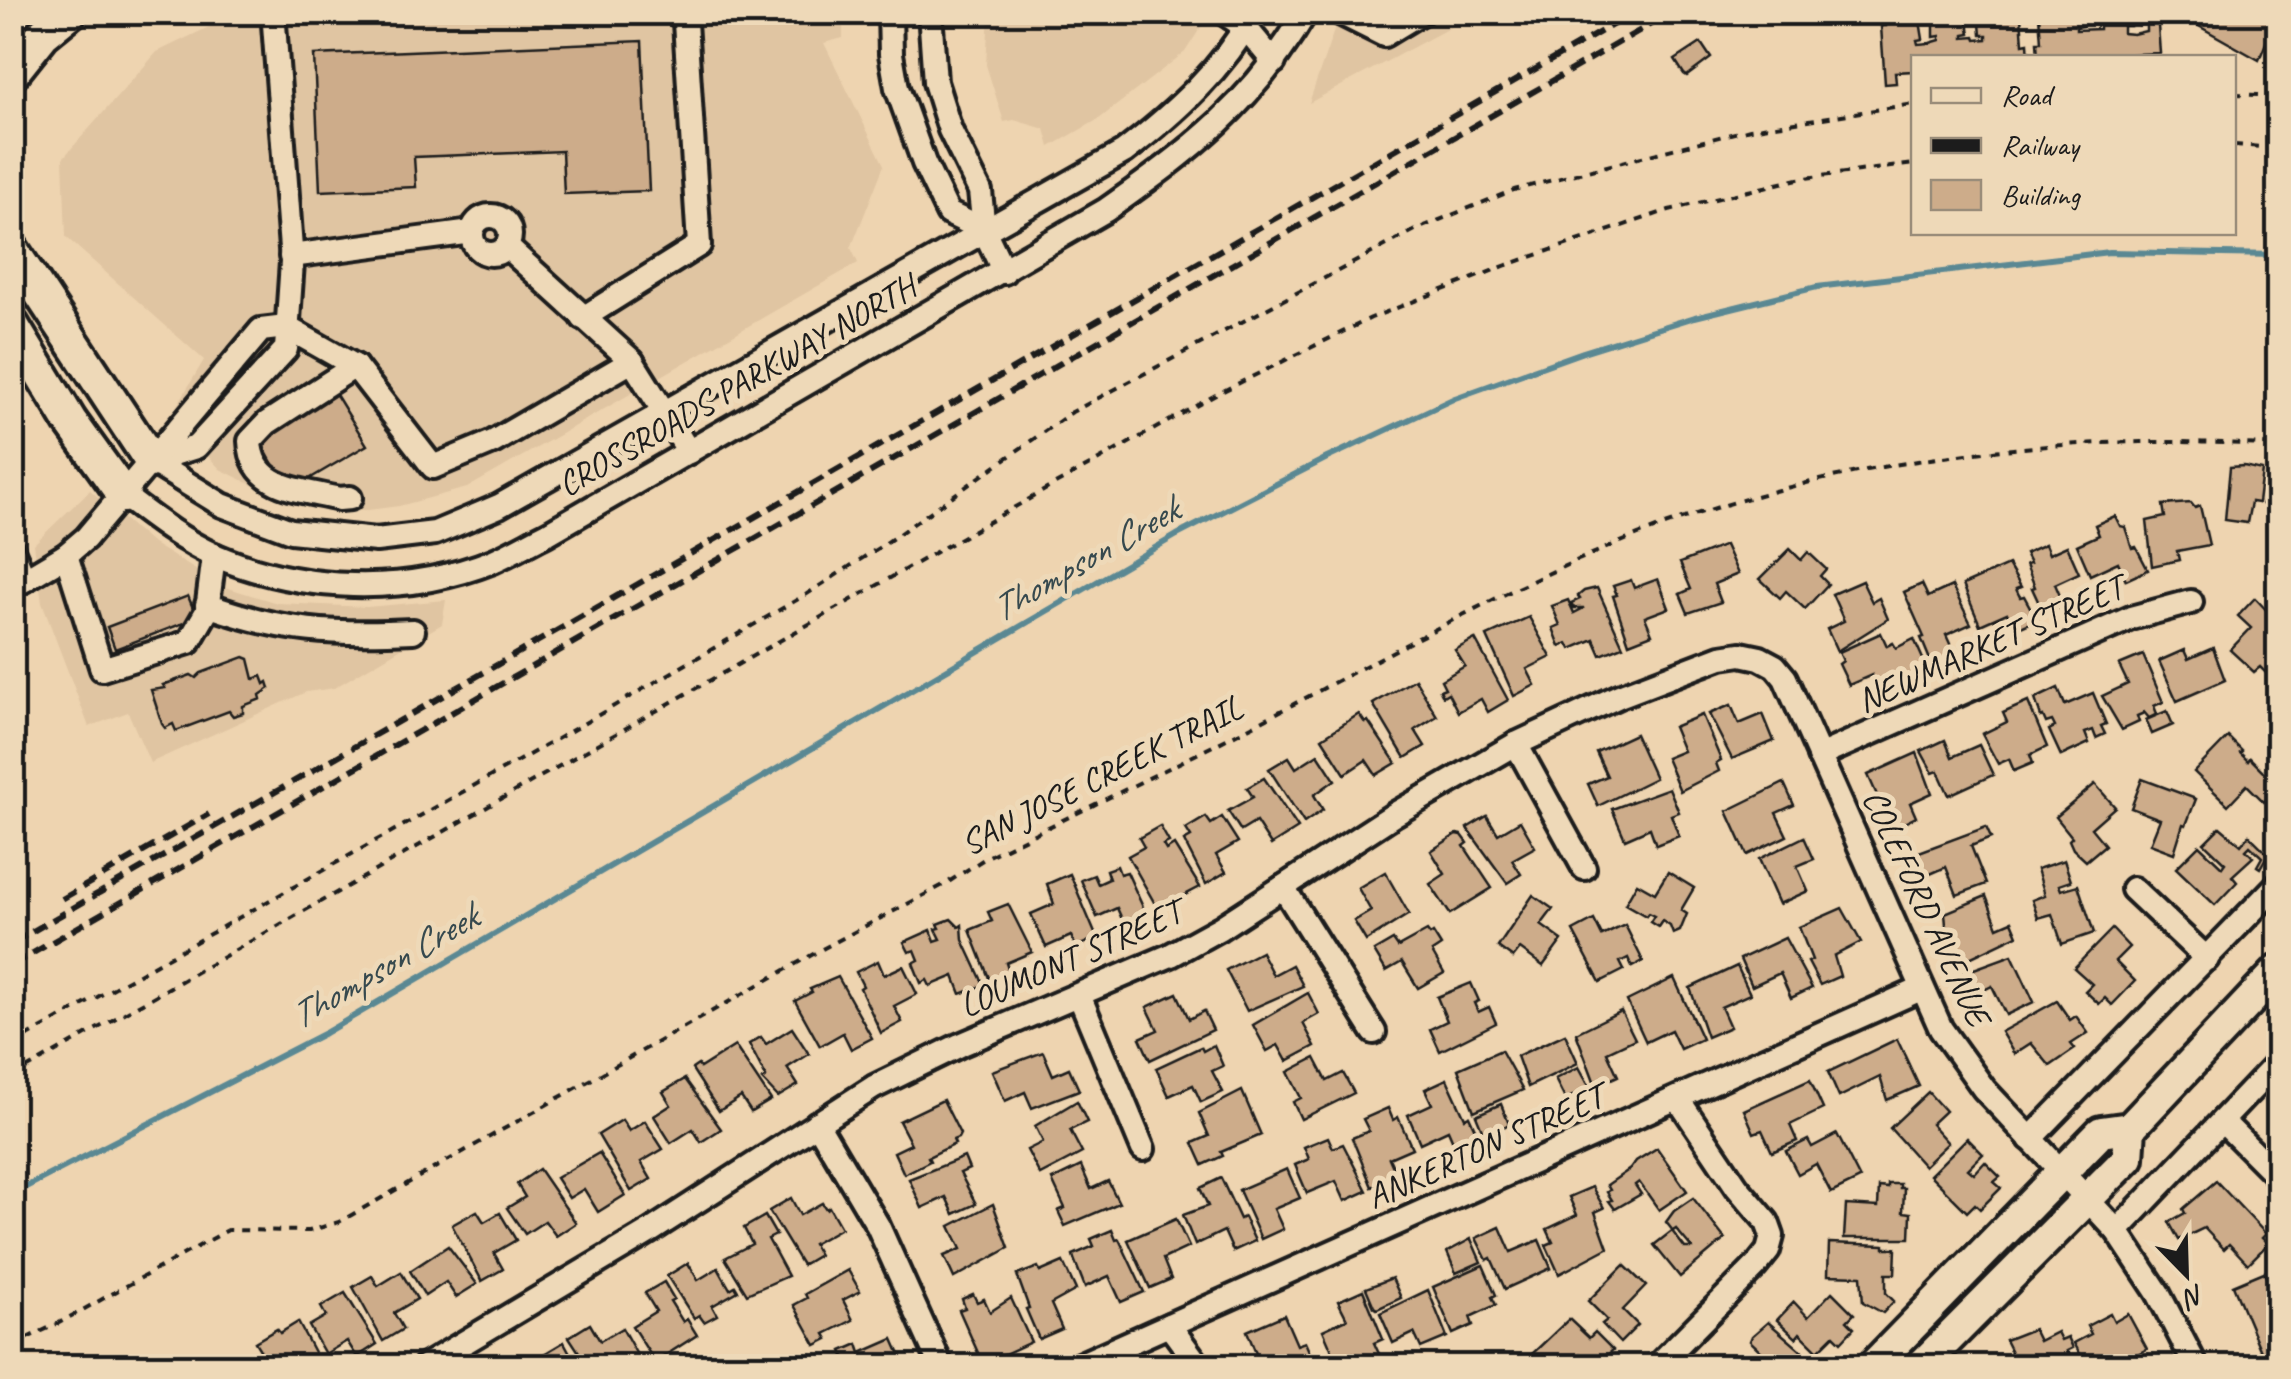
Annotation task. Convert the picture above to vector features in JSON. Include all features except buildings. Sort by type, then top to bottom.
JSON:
[{"type":"highway","points":[[12,73],[43,34],[70,12]]},
{"type":"highway","points":[[12,250],[151,460]]},
{"type":"highway","points":[[12,324],[70,421],[124,496]]},
{"type":"main road","points":[[1872,1366],[2101,1132],[2130,1128],[2278,971]]},
{"type":"main road","points":[[1920,1366],[2128,1158],[2130,1128]]},
{"type":"street","points":[[583,318],[699,245],[685,22],[678,12]]},
{"type":"street","points":[[890,12],[897,88],[924,164],[948,212],[984,230]]},
{"type":"street","points":[[930,12],[936,82],[950,130],[980,191],[984,230],[1004,272]]},
{"type":"street","points":[[1224,12],[1251,20],[1274,62]]},
{"type":"street","name":"CROSSROADS PARKWAY NORTH","points":[[124,496],[176,534],[214,555],[282,577],[394,585],[492,561],[548,533],[1106,210],[1186,154],[1222,122],[1274,62],[1306,12]]},
{"type":"street","points":[[1338,12],[1384,35],[1422,12]]},
{"type":"street","name":"CROSSROADS PARKWAY NORTH","points":[[151,460],[222,505],[291,531],[376,540],[435,532],[499,506],[1124,152],[1162,124],[1220,66],[1251,20]]},
{"type":"street","points":[[274,24],[291,256],[286,327]]},
{"type":"street","points":[[291,256],[472,232],[483,217],[496,216],[510,228],[506,247],[632,361],[689,452]]},
{"type":"street","points":[[12,550],[18,584],[66,555],[124,496],[260,330],[286,327],[355,366],[432,467],[492,442],[632,361]]},
{"type":"street","points":[[350,498],[338,500],[271,482],[251,458],[250,441],[267,423],[355,366]]},
{"type":"street","points":[[66,555],[102,669],[190,642],[207,605],[214,555]]},
{"type":"street","name":"NEWMARKET STREET","points":[[1819,756],[2131,618],[2191,602]]},
{"type":"street","points":[[207,605],[265,624],[319,633],[413,631]]},
{"type":"street","name":"LOUMONT STREET","points":[[425,1366],[649,1232],[874,1088],[1171,955],[1220,928],[1395,814],[1516,744],[1619,696],[1721,657],[1741,654],[1760,658]]},
{"type":"street","name":"COLEFORD AVENUE","points":[[1760,658],[1775,666],[1785,678],[1941,1030],[1984,1089],[2116,1231],[2158,1293],[2196,1366]]},
{"type":"street","points":[[1516,744],[1584,868]]},
{"type":"street","points":[[2030,1139],[2278,884]]},
{"type":"street","points":[[1283,887],[1374,1032]]},
{"type":"street","points":[[2133,889],[2207,959]]},
{"type":"street","name":"ANKERTON STREET","points":[[1076,1366],[1921,989]]},
{"type":"street","points":[[1079,994],[1144,1150]]},
{"type":"street","points":[[2116,1231],[2278,1062]]},
{"type":"street","points":[[1657,1366],[1756,1266],[1768,1251],[1772,1236],[1767,1222],[1736,1187],[1678,1098]]},
{"type":"street","points":[[2222,1121],[2278,1177]]},
{"type":"street","points":[[817,1123],[878,1226],[941,1366]]},
{"type":"street","points":[[1170,1325],[1199,1366]]},
{"type":"path","points":[[2236,94],[2278,96]]},
{"type":"path","points":[[12,1045],[557,739],[828,581],[1085,404],[1405,235],[1514,190],[1581,172],[1750,129],[1911,104]]},
{"type":"path","points":[[2236,145],[2278,148]]},
{"type":"path","points":[[12,1077],[1059,482],[1221,392],[1372,318],[1507,265],[1669,210],[1798,179],[1911,164]]},
{"type":"path","name":"SAN JOSE CREEK TRAIL","points":[[12,1344],[58,1324],[228,1230],[309,1231],[339,1222],[987,857],[1251,727],[1424,636],[1623,542],[1722,506],[1891,464],[2002,450],[2118,442],[2278,446]]},
{"type":"shaded area","points":[[843,12],[843,38],[824,43],[884,165],[851,248],[858,263],[467,488],[399,506],[345,513],[291,504],[220,469],[171,416],[204,360],[66,237],[63,158],[157,52],[238,13]]},
{"type":"shaded area","points":[[989,12],[1210,13],[1185,52],[1099,119],[1050,147],[1045,129],[1014,120],[1004,122],[986,65]]},
{"type":"shaded area","points":[[1340,13],[1477,13],[1309,103]]},
{"type":"shaded area","points":[[90,490],[150,542],[222,586],[277,603],[367,607],[446,600],[442,624],[334,688],[306,692],[150,763],[128,712],[89,727],[42,603],[34,544]]},
{"type":"waterway","name":"Thompson Creek","points":[[12,1194],[325,1033],[1177,535],[1455,398],[1695,317],[1817,287],[2109,252],[2278,255]]},
{"type":"railway","points":[[12,943],[1635,12]]},
{"type":"railway","points":[[12,965],[1672,12]]},
{"type":"railway","points":[[62,899],[209,814]]}]
